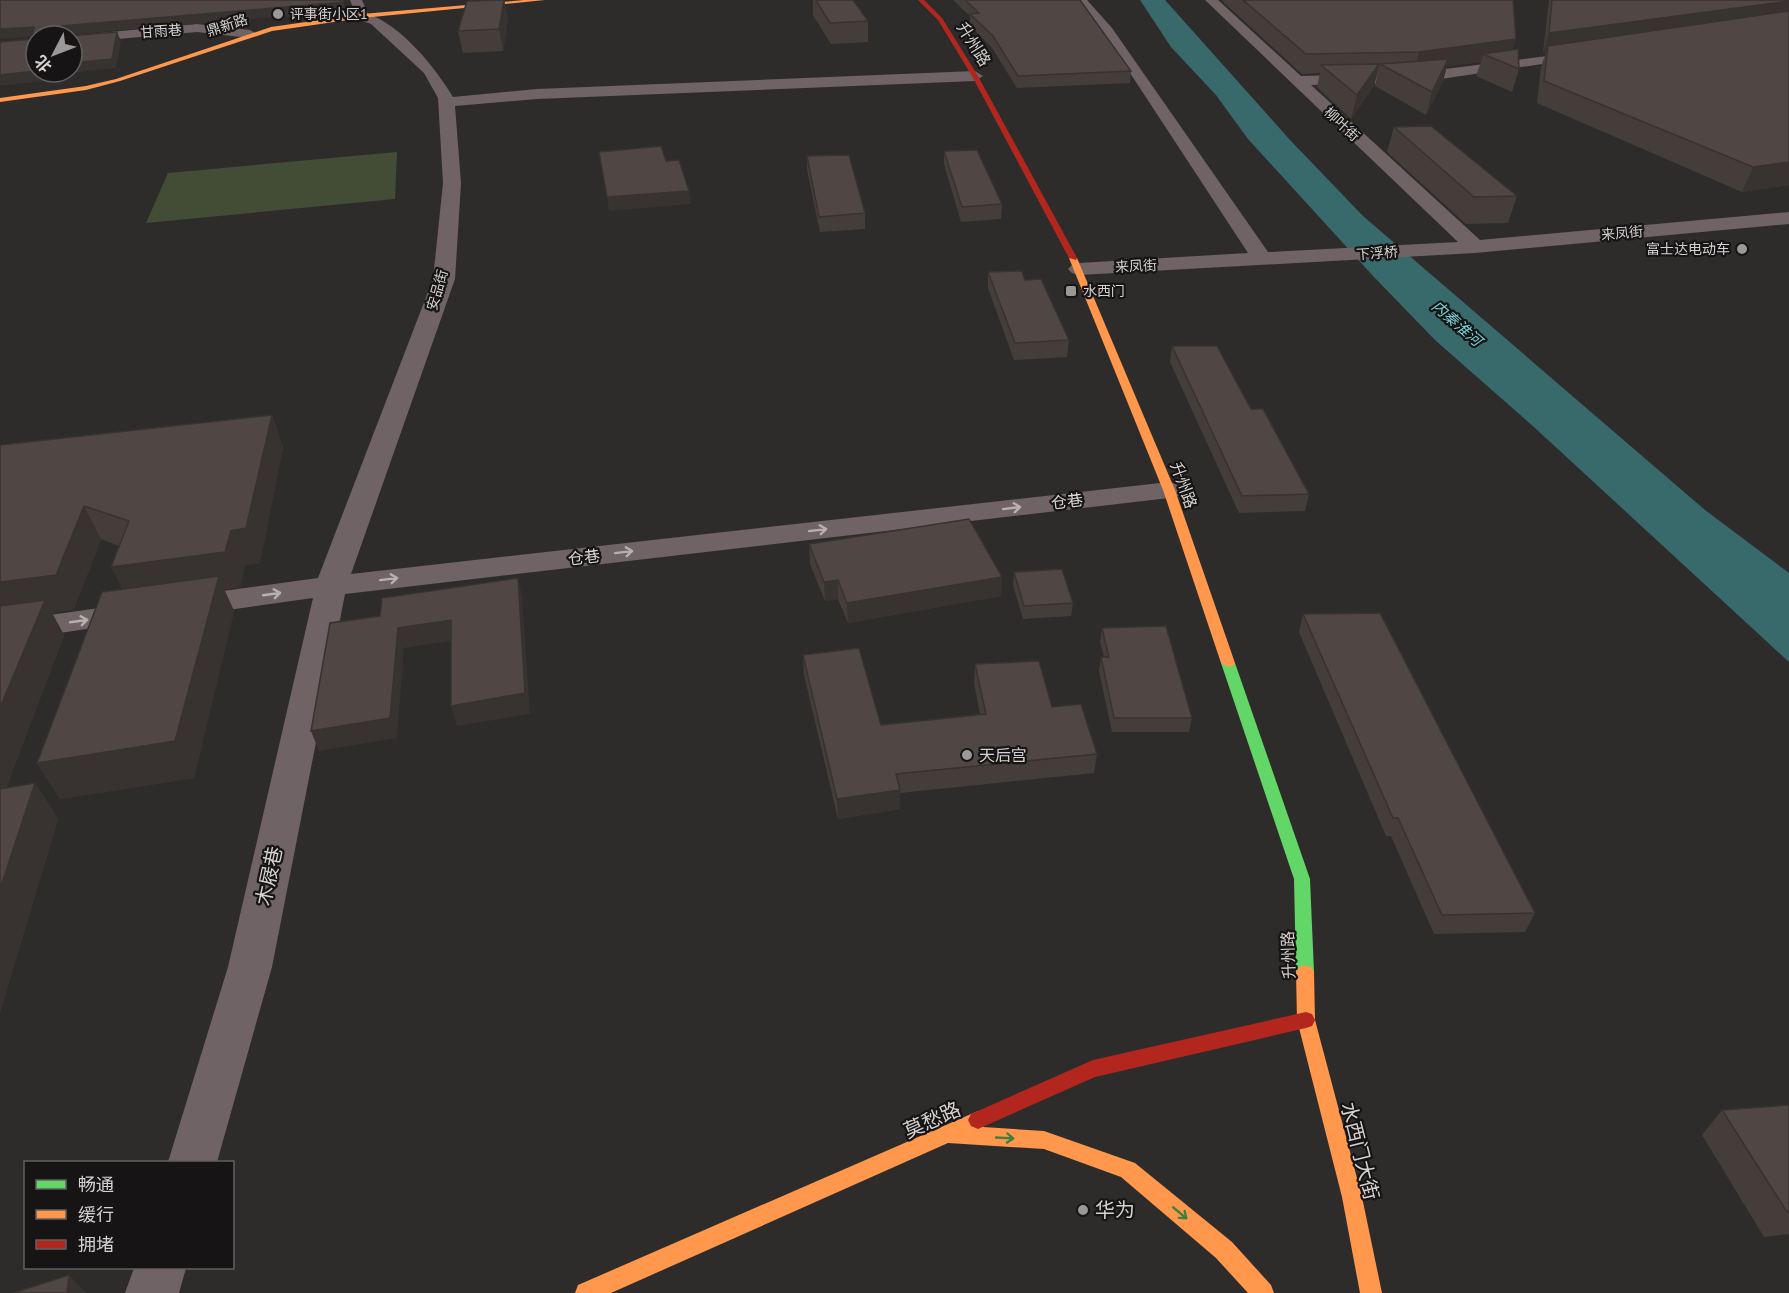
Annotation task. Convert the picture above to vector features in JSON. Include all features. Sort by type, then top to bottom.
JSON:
[{"type":"main road","name":"鼎新路","points":[[0,100],[86,88],[118,80],[250,34],[304,23],[359,8],[542,0]]},
{"type":"main road","name":"升州路","points":[[921,0],[940,19],[975,76],[1079,269],[1169,490],[1302,879],[1306,1020]]},
{"type":"main road","name":"莫愁路","points":[[586,1293],[1093,1070],[1306,1020]]},
{"type":"main road","name":"水西门大街","points":[[1306,1020],[1352,1197],[1371,1293]]},
{"type":"main road","points":[[947,1135],[1044,1140],[1128,1170],[1224,1250],[1263,1293]]},
{"type":"street","points":[[1080,0],[1126,58],[1263,260]]},
{"type":"street","name":"柳叶街","points":[[1211,0],[1475,247]]},
{"type":"street","name":"安品街","points":[[331,586],[444,279],[452,183],[447,102],[430,71],[359,8]]},
{"type":"street","name":"甘雨巷","points":[[84,38],[197,28],[250,34]]},
{"type":"street","points":[[1296,81],[1414,78],[1602,51]]},
{"type":"street","points":[[447,102],[537,94],[975,76]]},
{"type":"street","name":"来凤街","points":[[1454,248],[1789,218]]},
{"type":"street","name":"下浮桥","points":[[1300,258],[1454,248]]},
{"type":"street","name":"来凤街","points":[[1079,269],[1300,258]]},
{"type":"street","name":"仓巷","points":[[0,632],[331,586],[1169,490]]},
{"type":"street","name":"木屐巷","points":[[192,1161],[250,968],[331,586]]},
{"type":"street","points":[[152,1293],[160,1269]]},
{"type":"green space","points":[[397,152],[395,199],[146,223],[168,173]]},
{"type":"water","name":"内秦淮河","points":[[1140,0],[1165,0],[1290,140],[1363,216],[1705,510],[1789,573],[1789,662],[1535,428],[1435,340],[1248,139],[1216,95],[1171,47]]},
{"type":"building","points":[[0,0],[343,0],[344,2],[84,24],[24,24],[24,28],[0,29]]},
{"type":"building","points":[[504,0],[499,29],[458,31],[467,1]]},
{"type":"building","points":[[816,0],[853,0],[868,21],[830,23]]},
{"type":"building","points":[[965,0],[1080,0],[1131,71],[1018,76],[993,36],[970,14],[979,13]]},
{"type":"building","points":[[1243,0],[1513,0],[1516,39],[1419,52],[1306,54]]},
{"type":"building","points":[[1552,0],[1789,0],[1789,1],[1549,33]]},
{"type":"building","points":[[1789,11],[1789,162],[1753,167],[1544,81],[1548,46]]},
{"type":"building","points":[[117,32],[112,59],[84,62],[84,35]]},
{"type":"building","points":[[24,40],[24,72],[0,75],[0,42]]},
{"type":"building","points":[[1518,49],[1519,69],[1483,54]]},
{"type":"building","points":[[1448,59],[1432,92],[1380,64]]},
{"type":"building","points":[[1379,64],[1357,95],[1321,65]]},
{"type":"building","points":[[1431,126],[1517,196],[1474,197],[1394,127]]},
{"type":"building","points":[[661,146],[666,161],[679,160],[689,191],[607,197],[599,152]]},
{"type":"building","points":[[977,150],[1002,204],[962,207],[944,151]]},
{"type":"building","points":[[849,155],[865,213],[819,217],[807,156]]},
{"type":"building","points":[[1022,271],[1025,280],[1041,279],[1069,340],[1015,343],[988,272]]},
{"type":"building","points":[[1172,346],[1217,346],[1251,409],[1263,409],[1309,494],[1242,496]]},
{"type":"building","points":[[272,415],[246,528],[231,531],[225,552],[111,567],[129,521],[84,506],[56,575],[0,582],[0,445]]},
{"type":"building","points":[[969,519],[1002,577],[847,603],[838,580],[824,582],[809,544]]},
{"type":"building","points":[[1062,569],[1073,603],[1024,606],[1014,572]]},
{"type":"building","points":[[219,576],[175,741],[37,763],[102,592]]},
{"type":"building","points":[[518,578],[525,693],[451,706],[451,620],[398,628],[390,718],[311,731],[330,623],[380,616],[382,598]]},
{"type":"building","points":[[45,600],[0,708],[0,606]]},
{"type":"building","points":[[1380,613],[1535,913],[1442,915],[1398,818],[1393,818],[1303,614]]},
{"type":"building","points":[[1166,626],[1192,718],[1114,718],[1101,657],[1109,657],[1102,628]]},
{"type":"building","points":[[859,648],[881,725],[986,714],[975,664],[1039,661],[1052,707],[1081,704],[1097,754],[896,774],[900,790],[837,799],[803,655]]},
{"type":"building","points":[[35,783],[0,889],[0,789]]},
{"type":"building","points":[[1789,1105],[1789,1212],[1787,1212],[1722,1110]]},
{"type":"building","points":[[69,1275],[67,1293],[13,1293]]},
{"type":"traffic: fast","points":[[1228,663],[1302,879],[1305,972]]},
{"type":"traffic: slow","points":[[0,100],[86,88],[118,80],[271,29],[362,16],[542,0]]},
{"type":"traffic: slow","points":[[1073,258],[1169,490],[1228,663]]},
{"type":"traffic: slow","points":[[1305,972],[1306,1020],[1352,1197],[1371,1293]]},
{"type":"traffic: slow","points":[[586,1293],[978,1120]]},
{"type":"traffic: slow","points":[[952,1135],[1044,1140],[1128,1170],[1224,1250],[1263,1293]]},
{"type":"traffic: jam","points":[[921,0],[940,19],[975,76],[1073,258]]},
{"type":"traffic: jam","points":[[978,1120],[1093,1069],[1306,1020]]},
{"type":"place","name":"评事街小区1","points":[[278,14]]},
{"type":"place","name":"富士达电动车","points":[[1742,249]]},
{"type":"place","name":"水西门","points":[[1071,291]]},
{"type":"place","name":"天后宫","points":[[967,755]]},
{"type":"place","name":"华为","points":[[1083,1210]]}]
